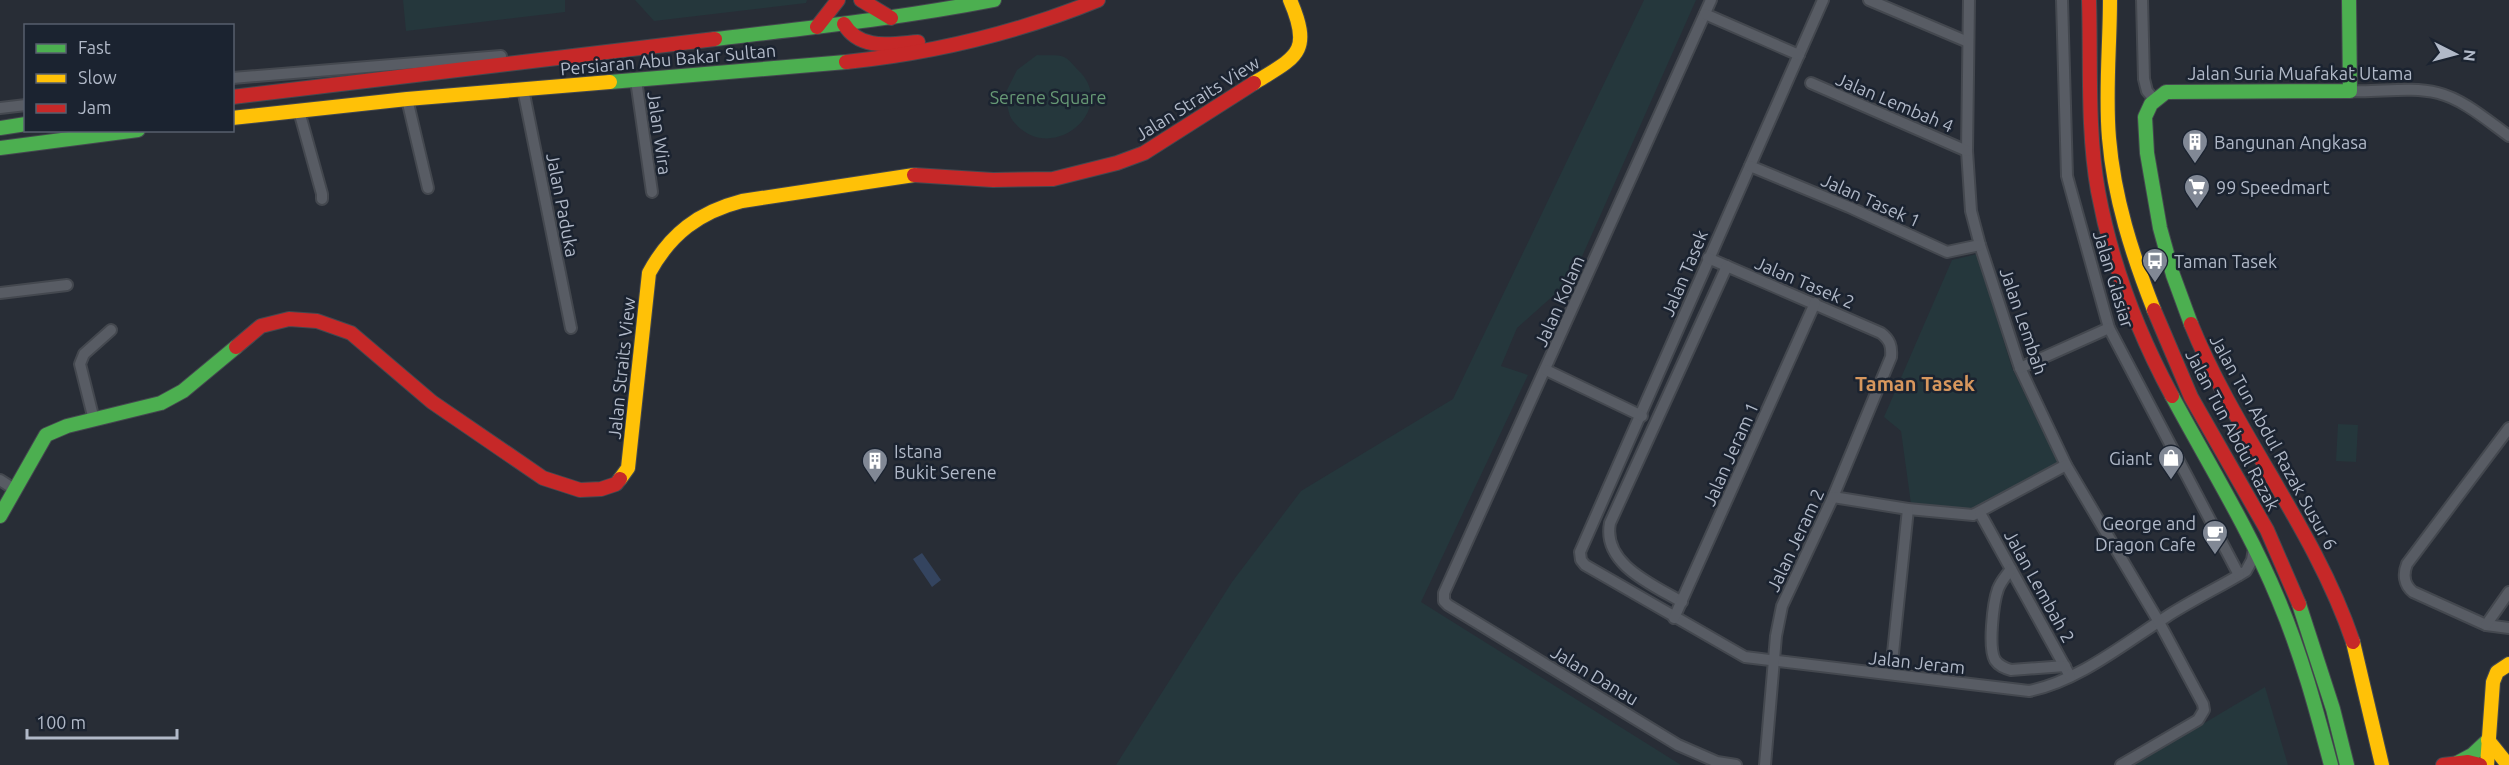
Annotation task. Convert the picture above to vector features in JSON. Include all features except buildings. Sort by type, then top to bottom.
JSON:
[{"type":"main road","points":[[817,27],[839,0]]},
{"type":"main road","points":[[860,0],[891,18]]},
{"type":"main road","name":"Persiaran Abu Bakar Sultan","points":[[234,97],[863,22],[994,0]]},
{"type":"main road","name":"Persiaran Abu Bakar Sultan","points":[[234,118],[408,99],[867,61],[962,43],[1035,24],[1098,0]]},
{"type":"main road","name":"Jalan Straits View","points":[[0,516],[46,435],[66,426],[161,403],[183,391],[261,327],[289,319],[317,321],[351,333],[432,402],[543,478],[580,490],[616,484],[628,468],[649,273],[661,251],[690,223],[718,207],[742,201],[917,175],[1003,181],[1053,179],[1117,163],[1144,153],[1292,59],[1300,49],[1302,36],[1301,25],[1290,0]]},
{"type":"main road","name":"Jalan Tun Abdul Razak","points":[[2089,0],[2093,135],[2097,173],[2112,252],[2142,332],[2163,379],[2270,579],[2294,636],[2331,765]]},
{"type":"main road","name":"Jalan Tun Abdul Razak","points":[[2110,0],[2109,136],[2115,183],[2133,256],[2175,363],[2191,397],[2266,530],[2298,601],[2333,709],[2347,765]]},
{"type":"main road","points":[[2349,0],[2356,91]]},
{"type":"main road","points":[[738,72],[836,57],[850,52],[860,43],[863,22]]},
{"type":"main road","points":[[844,24],[848,35],[860,43],[919,42],[1000,33]]},
{"type":"main road","name":"Jalan Suria Muafakat Utama","points":[[2154,99],[2166,92],[2356,91]]},
{"type":"main road","name":"Jalan Tun Abdul Razak Susur 6","points":[[2154,99],[2147,109],[2144,122],[2155,203],[2170,263],[2190,325],[2220,387],[2319,562],[2340,607],[2365,688],[2382,765]]},
{"type":"main road","points":[[0,128],[24,124]]},
{"type":"main road","points":[[0,148],[123,132]]},
{"type":"main road","points":[[2487,765],[2493,682],[2497,672],[2507,665]]},
{"type":"main road","points":[[2457,762],[2472,755],[2488,740]]},
{"type":"main road","points":[[2488,740],[2508,765]]},
{"type":"main road","points":[[2443,765],[2457,762],[2472,762],[2480,765]]},
{"type":"street","points":[[839,0],[844,24]]},
{"type":"street","points":[[860,0],[863,22]]},
{"type":"street","name":"Jalan Kolam","points":[[1444,601],[1444,593],[1711,0]]},
{"type":"street","name":"Jalan Tasek","points":[[1581,560],[1580,552],[1642,416],[1708,258],[1823,0]]},
{"type":"street","points":[[1869,0],[1968,42]]},
{"type":"street","name":"Jalan Lembah","points":[[1969,0],[1966,151],[1971,210],[1980,245],[2020,368],[2066,465],[2159,622]]},
{"type":"street","name":"Jalan Glasiar","points":[[2062,0],[2067,176],[2109,328],[2243,573]]},
{"type":"street","points":[[2082,0],[2088,24]]},
{"type":"street","points":[[2142,0],[2144,79],[2147,90],[2154,99]]},
{"type":"street","points":[[1705,14],[1799,55]]},
{"type":"street","points":[[234,78],[536,53],[581,55]]},
{"type":"street","name":"Jalan Wira","points":[[636,80],[652,192]]},
{"type":"street","name":"Jalan Lembah 4","points":[[1811,83],[1966,151]]},
{"type":"street","name":"Jalan Paduka","points":[[523,89],[571,328]]},
{"type":"street","name":"Jalan Suria Muafakat Utama","points":[[2356,91],[2394,90],[2439,93],[2458,102],[2509,136]]},
{"type":"street","points":[[408,99],[428,188]]},
{"type":"street","points":[[0,108],[24,105]]},
{"type":"street","points":[[298,111],[322,194],[321,199]]},
{"type":"street","name":"Jalan Tasek 1","points":[[1750,166],[1849,207],[1947,252],[1980,245]]},
{"type":"street","name":"Jalan Tasek 2","points":[[1708,258],[1815,303],[1881,333],[1888,339]]},
{"type":"street","name":"Jalan Tasek","points":[[1682,602],[1636,575],[1613,551],[1608,533],[1610,523],[1726,266]]},
{"type":"street","points":[[0,293],[67,285]]},
{"type":"street","name":"Jalan Jeram 1","points":[[1674,618],[1815,303]]},
{"type":"street","points":[[2020,368],[2109,328]]},
{"type":"street","points":[[94,420],[80,364],[84,354],[111,330]]},
{"type":"street","name":"Jalan Jeram 2","points":[[1765,765],[1776,636],[1782,606],[1833,497],[1891,357],[1892,347],[1888,339]]},
{"type":"street","points":[[1546,370],[1642,416]]},
{"type":"street","points":[[2508,627],[2486,625],[2414,592],[2407,585],[2404,576],[2407,564],[2509,428]]},
{"type":"street","points":[[1833,497],[1965,516],[1980,513],[2066,465]]},
{"type":"street","points":[[0,480],[14,489]]},
{"type":"street","points":[[1893,653],[1908,509]]},
{"type":"street","name":"Jalan Lembah 2","points":[[1980,513],[2068,671]]},
{"type":"street","points":[[2243,573],[2252,560],[2254,548]]},
{"type":"street","name":"Jalan Jeram","points":[[1581,560],[1585,565],[1674,618],[1745,657],[2029,691],[2042,689],[2068,671],[2112,652],[2243,573]]},
{"type":"street","points":[[2011,569],[2002,580],[1995,600],[1992,653],[1996,662],[2003,668],[2011,670],[2068,671]]},
{"type":"street","points":[[2243,573],[2254,571],[2270,579]]},
{"type":"street","points":[[2486,625],[2509,592]]},
{"type":"street","name":"Jalan Danau","points":[[1444,601],[1678,745],[1717,762],[1736,765]]},
{"type":"street","points":[[2121,765],[2198,720],[2204,710],[2204,704],[2159,622]]},
{"type":"green space","points":[[403,0],[565,0],[565,12],[406,31]]},
{"type":"green space","points":[[635,0],[807,0],[806,3],[654,21]]},
{"type":"green space","points":[[1644,0],[1696,0],[1572,279],[1517,328],[1501,366],[1528,375],[1421,602],[1681,765],[1116,765],[1232,582],[1301,491],[1453,399]]},
{"type":"green space","name":"Serene Square","points":[[1037,55],[1066,58],[1089,85],[1091,101],[1086,116],[1075,128],[1061,136],[1045,138],[1028,134],[1013,121],[1009,112],[1005,94],[1017,70]]},
{"type":"green space","points":[[1977,254],[2012,368],[2058,462],[1976,511],[1911,504],[1901,431],[1884,417],[1952,260]]},
{"type":"green space","points":[[2338,424],[2358,425],[2356,462],[2336,461]]},
{"type":"green space","points":[[2265,687],[2288,765],[2134,765]]},
{"type":"water","points":[[922,553],[941,580],[932,587],[913,559]]},
{"type":"traffic: fast","points":[[715,39],[820,27],[994,0]]},
{"type":"traffic: fast","points":[[2191,324],[2173,275],[2160,228],[2147,153],[2145,117],[2151,104],[2166,92],[2350,91],[2349,0]]},
{"type":"traffic: fast","points":[[610,82],[846,62]]},
{"type":"traffic: fast","points":[[0,128],[24,124]]},
{"type":"traffic: fast","points":[[0,148],[123,132]]},
{"type":"traffic: fast","points":[[0,516],[46,435],[67,426],[161,403],[183,391],[236,347]]},
{"type":"traffic: fast","points":[[2172,396],[2267,573],[2301,660],[2331,765]]},
{"type":"traffic: fast","points":[[2299,604],[2333,709],[2347,765]]},
{"type":"traffic: fast","points":[[2457,763],[2472,755],[2488,740]]},
{"type":"traffic: slow","points":[[1254,83],[1281,67],[1296,52],[1300,43],[1297,18],[1290,0]]},
{"type":"traffic: slow","points":[[2110,0],[2107,104],[2111,160],[2125,226],[2154,310]]},
{"type":"traffic: slow","points":[[234,118],[407,99],[610,82]]},
{"type":"traffic: slow","points":[[620,479],[628,468],[649,273],[676,236],[687,226],[712,211],[742,201],[914,175]]},
{"type":"traffic: slow","points":[[2353,642],[2382,765]]},
{"type":"traffic: slow","points":[[2487,765],[2493,682],[2497,672],[2509,664]]},
{"type":"traffic: slow","points":[[2488,740],[2508,765]]},
{"type":"traffic: jam","points":[[817,27],[838,0]]},
{"type":"traffic: jam","points":[[861,0],[891,18]]},
{"type":"traffic: jam","points":[[846,62],[911,53],[974,40],[1006,32],[1098,0]]},
{"type":"traffic: jam","points":[[2089,0],[2092,144],[2098,191],[2110,244],[2127,296],[2172,396]]},
{"type":"traffic: jam","points":[[844,24],[851,33],[867,42],[877,44],[918,42]]},
{"type":"traffic: jam","points":[[234,97],[715,39]]},
{"type":"traffic: jam","points":[[914,175],[993,180],[1053,179],[1117,163],[1144,153],[1254,83]]},
{"type":"traffic: jam","points":[[2154,310],[2191,397],[2267,530],[2299,604]]},
{"type":"traffic: jam","points":[[236,347],[261,326],[289,319],[317,321],[351,333],[432,402],[543,478],[580,490],[601,489],[616,484],[620,479]]},
{"type":"traffic: jam","points":[[2191,324],[2230,405],[2318,560],[2353,642]]},
{"type":"traffic: jam","points":[[2443,765],[2468,762],[2480,765]]},
{"type":"place","name":"Bangunan Angkasa","points":[[2195,165]]},
{"type":"place","name":"99 Speedmart","points":[[2197,210]]},
{"type":"place","name":"Taman Tasek","points":[[2155,284]]},
{"type":"place","name":"Giant","points":[[2171,481]]},
{"type":"place","name":"Istana Bukit Serene","points":[[875,484]]},
{"type":"place","name":"George and Dragon Cafe","points":[[2215,556]]},
{"type":"district","name":"Taman Tasek","points":[[1915,383]]}]
